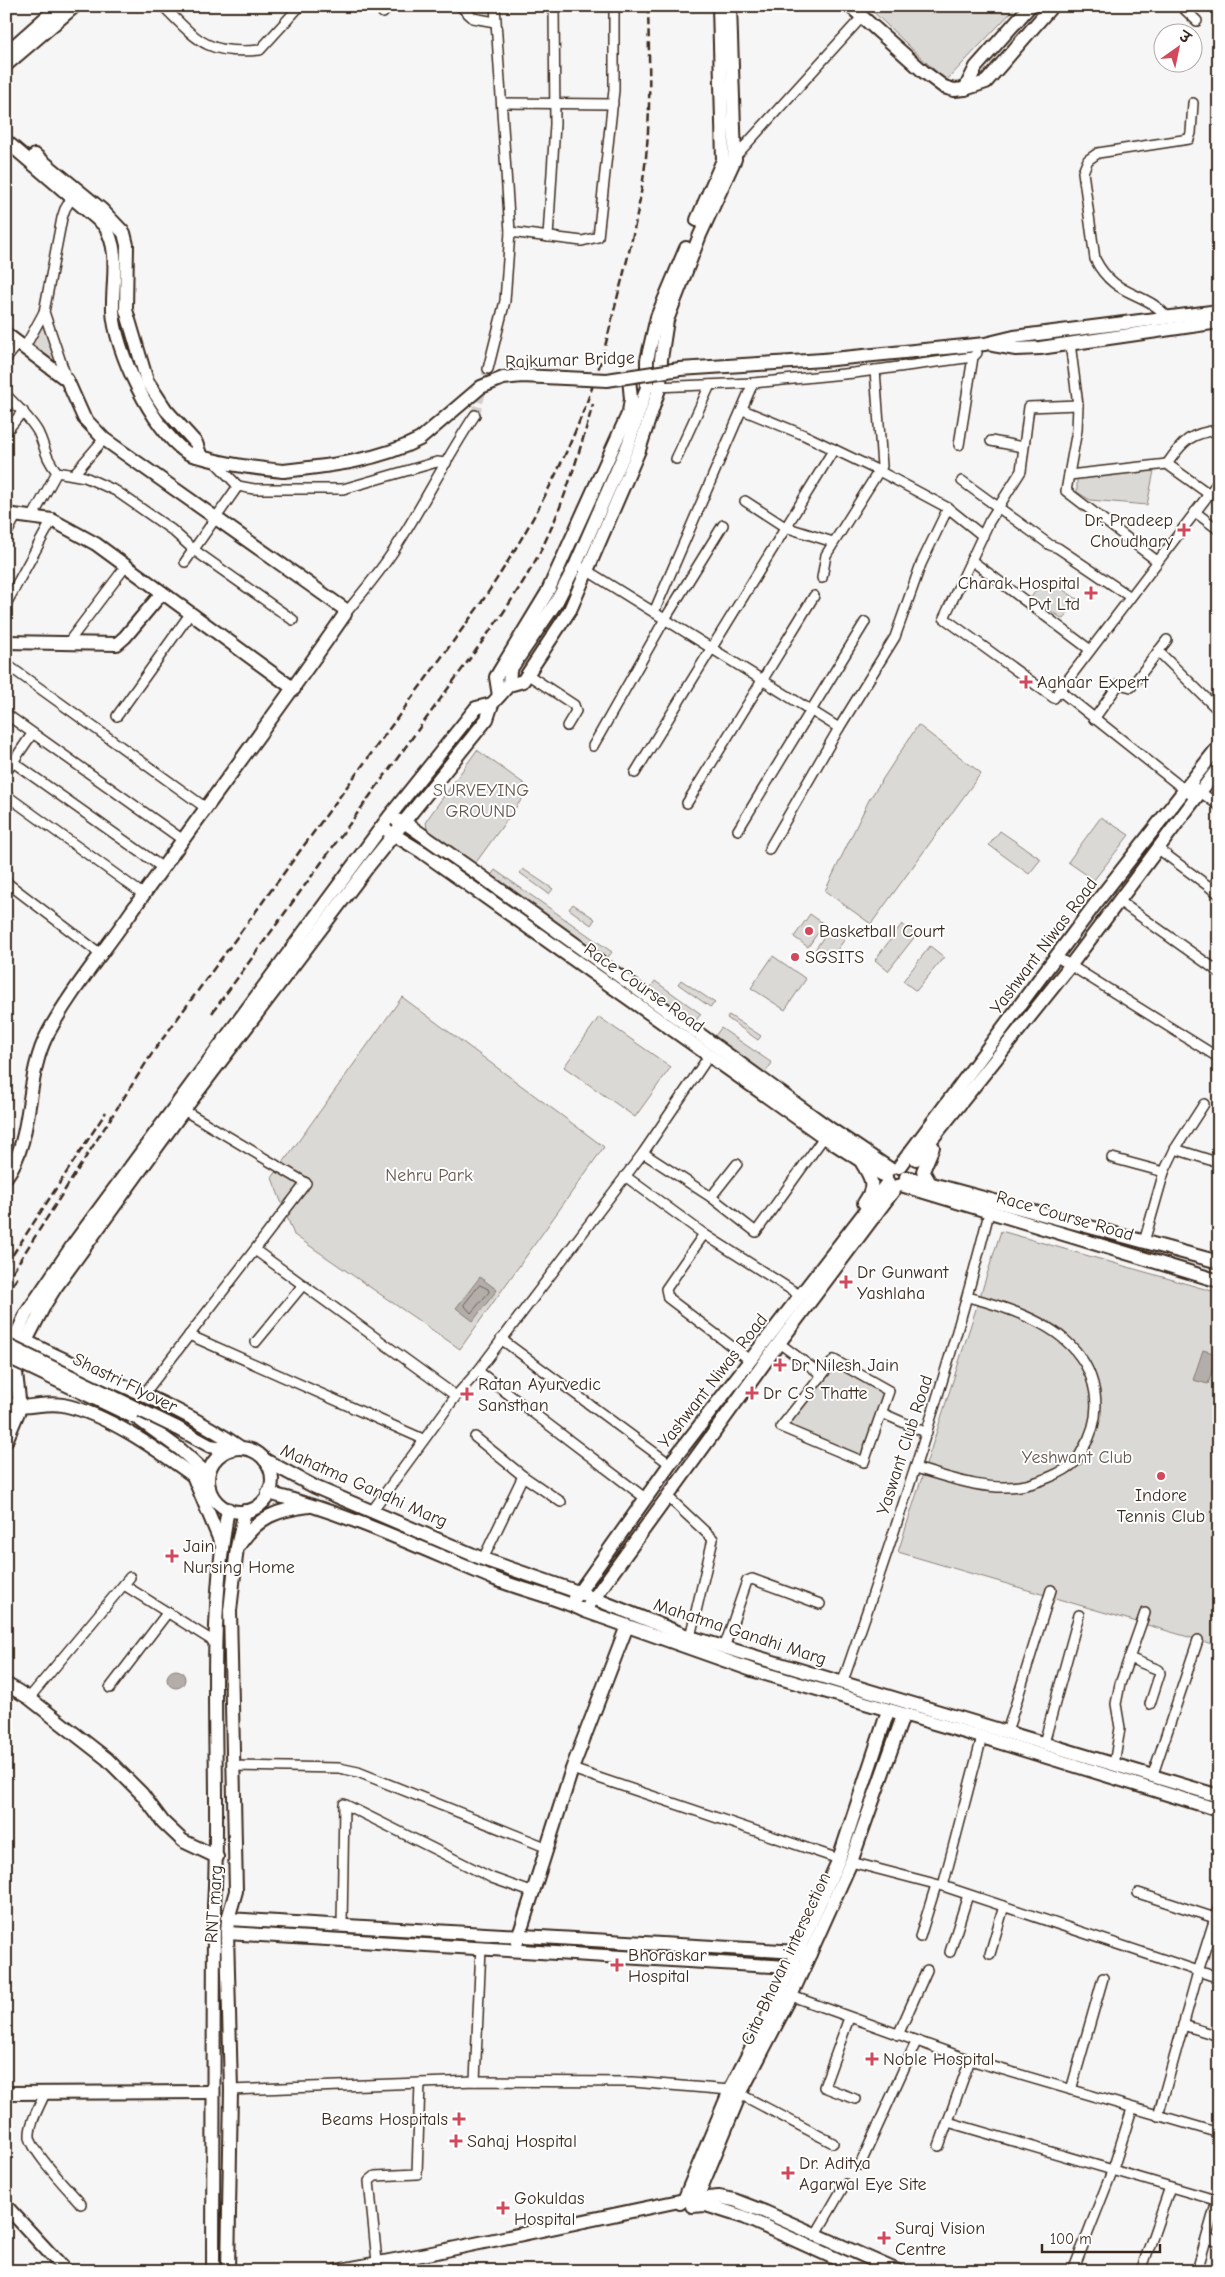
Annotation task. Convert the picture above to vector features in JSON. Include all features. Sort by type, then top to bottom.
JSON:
[{"type":"main road","points":[[6,53],[59,6]]},
{"type":"main road","points":[[6,65],[75,6]]},
{"type":"main road","points":[[720,6],[729,159]]},
{"type":"main road","points":[[179,1108],[487,718],[496,700],[509,685],[523,681],[570,610],[582,567],[628,445],[654,387],[647,360],[657,317],[729,159],[730,6]]},
{"type":"main road","points":[[850,6],[935,81],[944,87],[954,90],[965,89],[986,82],[1052,6]]},
{"type":"main road","points":[[965,89],[976,67],[1030,6]]},
{"type":"main road","points":[[6,131],[74,193]]},
{"type":"main road","points":[[6,141],[74,193]]},
{"type":"main road","name":"Rajkumar Bridge","points":[[74,193],[104,225],[113,241],[112,293],[116,331],[138,388],[158,423],[174,442],[187,453],[215,462],[283,471],[325,466],[366,458],[408,445],[420,439],[481,388],[502,378],[522,376],[606,380],[630,378],[680,369],[823,360],[985,344]]},
{"type":"main road","points":[[985,344],[1016,349],[1070,343],[1219,310]]},
{"type":"main road","points":[[985,344],[1014,338],[1176,321],[1219,322]]},
{"type":"main road","points":[[6,334],[67,380],[84,418],[104,439],[217,517],[343,608],[345,614],[294,689],[163,868],[47,1034],[37,1062],[22,1141],[13,1168],[6,1177]]},
{"type":"main road","points":[[496,700],[496,677],[513,645],[547,593],[629,412],[631,399],[630,378]]},
{"type":"main road","points":[[11,515],[32,516],[52,520],[96,544],[294,689]]},
{"type":"main road","points":[[509,685],[510,670],[582,567]]},
{"type":"main road","points":[[6,642],[117,644],[162,593]]},
{"type":"main road","points":[[6,1366],[21,1339],[45,1304],[50,1287],[389,817],[476,708],[496,700]]},
{"type":"main road","name":"Yashwant Niwas Road","points":[[571,1604],[670,1464],[860,1218],[932,1139],[1070,966],[1157,848],[1219,746]]},
{"type":"main road","name":"Yashwant Niwas Road","points":[[585,1611],[779,1343],[884,1204],[907,1156],[1096,903],[1192,791],[1219,768]]},
{"type":"main road","name":"Race Course Road","points":[[389,817],[404,822],[490,882],[861,1155],[896,1177],[990,1213],[1219,1280]]},
{"type":"main road","name":"Race Course Road","points":[[381,828],[395,833],[824,1138],[861,1155]]},
{"type":"main road","points":[[884,1204],[907,1195],[920,1197],[931,1190],[923,1171],[925,1162],[933,1148],[932,1139]]},
{"type":"main road","points":[[6,1154],[22,1141]]},
{"type":"main road","points":[[860,1218],[859,1209],[871,1194],[872,1186],[861,1155],[889,1158],[907,1156]]},
{"type":"main road","name":"Race Course Road","points":[[931,1190],[1219,1262]]},
{"type":"main road","points":[[21,1339],[144,1394],[228,1439],[235,1449]]},
{"type":"main road","points":[[6,1441],[20,1408],[16,1373],[21,1339]]},
{"type":"main road","name":"Shastri Flyover","points":[[6,1345],[210,1446],[235,1449]]},
{"type":"main road","name":"Shastri Flyover","points":[[6,1356],[137,1418],[169,1441],[208,1481]]},
{"type":"main road","points":[[6,1399],[6,1405],[20,1408],[53,1404],[64,1405],[99,1418],[126,1431],[193,1476],[208,1481]]},
{"type":"main road","points":[[235,1449],[253,1451],[265,1460],[271,1472],[271,1486],[266,1498],[256,1507],[245,1511],[228,1509],[213,1498],[208,1481],[215,1460],[235,1449]]},
{"type":"main road","name":"Mahatma Gandhi Marg","points":[[265,1460],[315,1487],[483,1559],[578,1592],[690,1637],[1219,1796]]},
{"type":"main road","points":[[193,1476],[222,1545]]},
{"type":"main road","name":"Mahatma Gandhi Marg","points":[[268,1493],[314,1505],[361,1522],[498,1580],[886,1716],[901,1721],[982,1737],[1219,1810]]},
{"type":"main road","points":[[237,1547],[252,1528],[267,1516],[289,1508],[314,1505]]},
{"type":"main road","name":"RNT marg","points":[[213,2271],[214,1906],[217,1857],[216,1610],[222,1545],[228,1509]]},
{"type":"main road","name":"RNT marg","points":[[228,2271],[231,1934],[236,1891],[230,1611],[237,1547],[245,1511]]},
{"type":"main road","points":[[516,1949],[518,1935],[534,1893],[572,1768],[627,1626]]},
{"type":"main road","points":[[6,1684],[29,1698],[107,1759],[142,1794],[163,1822],[183,1841],[217,1857]]},
{"type":"main road","points":[[845,1860],[886,1716]]},
{"type":"main road","name":"Gita Bhavan intersection","points":[[697,2198],[735,2092],[798,1967],[845,1860],[901,1721]]},
{"type":"main road","points":[[232,1919],[804,1953]]},
{"type":"main road","points":[[231,1934],[516,1949],[798,1967]]},
{"type":"main road","points":[[6,2092],[214,2092]]},
{"type":"main road","points":[[680,2205],[735,2092]]},
{"type":"main road","points":[[377,2266],[402,2268],[680,2205],[697,2198],[718,2197],[734,2200],[898,2271]]},
{"type":"main road","points":[[336,2271],[377,2266],[442,2251],[680,2205],[706,2206],[744,2217],[863,2271]]},
{"type":"main road","points":[[6,2206],[66,2271]]},
{"type":"street","points":[[163,6],[201,42],[217,49],[243,52],[260,50],[300,6]]},
{"type":"street","points":[[460,6],[473,18],[495,22]]},
{"type":"street","points":[[488,368],[505,300],[510,232],[495,6]]},
{"type":"street","points":[[548,237],[555,104],[554,6]]},
{"type":"street","points":[[510,232],[582,241],[598,238],[613,104],[614,6]]},
{"type":"street","points":[[1181,6],[1197,21]]},
{"type":"street","points":[[729,159],[862,17]]},
{"type":"street","points":[[502,103],[613,104]]},
{"type":"street","points":[[1176,321],[1158,308],[1117,286],[1100,268],[1095,259],[1084,172],[1088,160],[1098,153],[1189,139],[1193,103]]},
{"type":"street","points":[[6,360],[22,345],[44,312],[62,218],[74,193]]},
{"type":"street","points":[[44,312],[67,380]]},
{"type":"street","points":[[1070,343],[1078,405],[1077,430],[1066,491],[1157,561]]},
{"type":"street","points":[[959,445],[974,357],[985,344]]},
{"type":"street","points":[[654,387],[753,383],[974,357]]},
{"type":"street","points":[[822,578],[826,555],[882,466],[874,370]]},
{"type":"street","points":[[654,612],[753,383]]},
{"type":"street","points":[[676,459],[710,384]]},
{"type":"street","points":[[6,395],[23,412],[38,433],[47,460],[57,472],[74,474],[102,483],[116,491],[172,530],[194,550],[293,620]]},
{"type":"street","points":[[1078,405],[1029,408],[1021,471],[998,507],[944,618],[1054,698],[1219,481]]},
{"type":"street","points":[[742,410],[772,420],[879,471],[948,508],[983,536]]},
{"type":"street","points":[[6,432],[23,412]]},
{"type":"street","points":[[345,614],[376,578],[397,546],[454,447],[475,415]]},
{"type":"street","points":[[1167,464],[1185,440],[1194,435],[1219,430]]},
{"type":"street","points":[[74,474],[104,439]]},
{"type":"street","points":[[991,440],[1023,447]]},
{"type":"street","points":[[635,773],[834,449]]},
{"type":"street","points":[[215,462],[238,486],[254,489],[343,489],[437,462],[446,463]]},
{"type":"street","points":[[1069,475],[1167,464],[1208,494]]},
{"type":"street","points":[[32,516],[57,472]]},
{"type":"street","points":[[962,481],[1050,545],[1058,548],[1130,596]]},
{"type":"street","points":[[185,562],[238,486]]},
{"type":"street","points":[[745,502],[785,526],[833,542]]},
{"type":"street","points":[[770,849],[839,728],[895,637],[921,564],[948,508]]},
{"type":"street","points":[[1195,512],[1219,530]]},
{"type":"street","points":[[6,535],[11,515]]},
{"type":"street","points":[[6,604],[52,520]]},
{"type":"street","points":[[593,746],[665,619],[723,525]]},
{"type":"street","points":[[971,560],[1089,650]]},
{"type":"street","points":[[67,644],[126,566]]},
{"type":"street","points":[[582,567],[839,728]]},
{"type":"street","points":[[686,803],[814,596]]},
{"type":"street","points":[[117,716],[190,614]]},
{"type":"street","points":[[738,830],[864,622]]},
{"type":"street","points":[[1094,718],[1119,684],[1132,687],[1167,640]]},
{"type":"street","points":[[1158,651],[1219,711]]},
{"type":"street","points":[[6,664],[206,808]]},
{"type":"street","points":[[527,674],[574,705],[576,711],[568,726]]},
{"type":"street","points":[[1059,690],[1192,791],[1219,806]]},
{"type":"street","points":[[6,714],[184,840]]},
{"type":"street","points":[[6,772],[10,759],[32,734]]},
{"type":"street","points":[[10,759],[163,868]]},
{"type":"street","points":[[6,796],[144,895]]},
{"type":"street","points":[[1157,848],[1215,891],[1219,878]]},
{"type":"street","points":[[6,882],[102,955]]},
{"type":"street","points":[[1119,901],[1219,972]]},
{"type":"street","points":[[1057,957],[1219,1058]]},
{"type":"street","points":[[372,1510],[423,1439],[478,1371],[644,1152],[709,1056]]},
{"type":"street","points":[[1144,1242],[1164,1172],[1175,1149],[1204,1104]]},
{"type":"street","points":[[144,1394],[306,1184],[179,1108]]},
{"type":"street","points":[[644,1152],[711,1197],[756,1232],[824,1138]]},
{"type":"street","points":[[1175,1149],[1210,1160]]},
{"type":"street","points":[[1112,1158],[1164,1172]]},
{"type":"street","points":[[711,1197],[736,1164]]},
{"type":"street","points":[[625,1176],[704,1234],[801,1296]]},
{"type":"street","name":"Yaswant Club Road","points":[[842,1684],[927,1433],[968,1297],[990,1213]]},
{"type":"street","points":[[704,1234],[666,1289],[666,1293],[668,1298],[751,1361]]},
{"type":"street","points":[[255,1250],[456,1396]]},
{"type":"street","points":[[256,1342],[303,1285]]},
{"type":"street","points":[[916,1468],[983,1486],[1020,1486],[1052,1476],[1075,1462],[1089,1439],[1097,1413],[1095,1392],[1088,1370],[1064,1340],[1026,1316],[968,1297]]},
{"type":"street","points":[[189,1335],[423,1439]]},
{"type":"street","points":[[501,1339],[670,1464]]},
{"type":"street","points":[[779,1343],[822,1375]]},
{"type":"street","points":[[834,1360],[889,1391],[882,1413],[864,1462],[781,1427],[834,1360]]},
{"type":"street","points":[[478,1371],[645,1498]]},
{"type":"street","points":[[882,1413],[927,1433]]},
{"type":"street","points":[[475,1437],[523,1476],[561,1502]]},
{"type":"street","points":[[483,1559],[523,1476]]},
{"type":"street","points":[[667,1496],[713,1539],[690,1637]]},
{"type":"street","points":[[724,1648],[747,1581],[752,1579],[820,1604]]},
{"type":"street","points":[[29,1698],[127,1581],[168,1612],[216,1643]]},
{"type":"street","points":[[1007,1732],[1051,1590]]},
{"type":"street","points":[[110,1688],[168,1612]]},
{"type":"street","points":[[1114,1765],[1120,1728],[1116,1704],[1120,1684],[1145,1613]]},
{"type":"street","points":[[1044,1743],[1079,1615]]},
{"type":"street","points":[[1152,1777],[1198,1640]]},
{"type":"street","points":[[1129,1658],[1159,1670],[1160,1673],[1150,1704]]},
{"type":"street","points":[[920,1937],[940,1886],[982,1737]]},
{"type":"street","points":[[232,1766],[338,1768],[358,1772],[548,1848]]},
{"type":"street","points":[[572,1768],[845,1860],[1004,1906],[1219,1978]]},
{"type":"street","points":[[342,1926],[344,1804],[492,1878],[534,1893]]},
{"type":"street","points":[[1138,1893],[1215,1918]]},
{"type":"street","points":[[950,1952],[968,1895]]},
{"type":"street","points":[[1158,2116],[1198,1972],[1219,1905]]},
{"type":"street","points":[[990,1954],[1004,1906]]},
{"type":"street","points":[[475,2081],[481,1948]]},
{"type":"street","points":[[898,2035],[926,1970]]},
{"type":"street","points":[[1071,2090],[1103,1978]]},
{"type":"street","points":[[785,1994],[970,2060],[1219,2133]]},
{"type":"street","points":[[849,2018],[824,2087],[855,2099]]},
{"type":"street","points":[[1183,2025],[1219,2036]]},
{"type":"street","points":[[860,2164],[916,2042]]},
{"type":"street","points":[[939,2146],[970,2060]]},
{"type":"street","points":[[231,2090],[475,2081],[633,2082],[735,2092],[833,2143]]},
{"type":"street","points":[[377,2266],[369,2181],[375,2176],[417,2174],[420,2083]]},
{"type":"street","points":[[45,2093],[32,2124],[30,2136],[34,2148],[81,2204]]},
{"type":"street","points":[[1073,2271],[1113,2169],[1132,2109]]},
{"type":"street","points":[[948,2122],[1218,2201],[1197,2271]]},
{"type":"street","points":[[816,2234],[845,2184]]},
{"type":"street","points":[[1140,2271],[1170,2186]]},
{"type":"street","points":[[1206,2238],[1219,2242]]},
{"type":"green space","points":[[867,6],[1017,6],[946,81]]},
{"type":"green space","points":[[44,316],[64,377],[27,346]]},
{"type":"green space","points":[[1154,471],[1147,505],[1090,500],[1077,492],[1077,477]]},
{"type":"green space","points":[[1044,577],[1077,599],[1063,619],[1031,598]]},
{"type":"green space","points":[[918,725],[981,773],[871,924],[825,891],[869,800]]},
{"type":"green space","name":"SURVEYING GROUND","points":[[477,750],[530,788],[469,872],[428,839],[426,821]]},
{"type":"green space","points":[[1101,817],[1129,835],[1094,880],[1068,862]]},
{"type":"green space","points":[[1000,831],[1041,859],[1029,874],[989,845]]},
{"type":"green space","points":[[523,869],[553,889],[549,894],[520,873]]},
{"type":"green space","points":[[495,870],[612,952],[601,966],[485,884]]},
{"type":"green space","points":[[573,904],[595,919],[591,925],[569,909]]},
{"type":"green space","name":"Basketball Court","points":[[810,914],[824,924],[808,947],[794,937]]},
{"type":"green space","points":[[902,924],[916,935],[888,971],[875,960]]},
{"type":"green space","points":[[830,928],[845,939],[829,961],[814,951]]},
{"type":"green space","points":[[930,946],[944,957],[916,991],[903,981]]},
{"type":"green space","points":[[773,956],[806,979],[785,1010],[751,988]]},
{"type":"green space","points":[[681,980],[715,1003],[710,1007],[678,984]]},
{"type":"green space","points":[[655,981],[701,1014],[689,1029],[644,997]]},
{"type":"green space","name":"Nehru Park","points":[[402,997],[604,1147],[460,1349],[294,1235],[272,1178]]},
{"type":"green space","points":[[729,1015],[761,1036],[758,1040],[727,1018]]},
{"type":"green space","points":[[599,1017],[671,1067],[635,1117],[564,1067]]},
{"type":"green space","points":[[721,1028],[772,1063],[760,1080],[709,1044]]},
{"type":"green space","name":"Yeshwant Club","points":[[1001,1231],[1219,1293],[1219,1646],[898,1552]]},
{"type":"green space","points":[[834,1360],[889,1391],[864,1462],[781,1427]]},
{"type":"water","points":[[480,1277],[497,1290],[473,1321],[456,1308]]},
{"type":"water","points":[[1203,1350],[1217,1354],[1208,1384],[1193,1380]]},
{"type":"water","points":[[172,1670],[180,1670],[185,1675],[183,1686],[172,1688],[167,1683],[167,1675]]},
{"type":"tunnel","points":[[475,415],[488,369]]},
{"type":"railway","points":[[6,1282],[153,1052],[479,606],[512,554],[543,499],[570,443],[597,374],[628,258],[644,174],[648,138],[648,6]]},
{"type":"railway","points":[[212,1013],[503,613],[523,582],[541,550],[557,515],[593,404]]},
{"type":"railway","points":[[6,1265],[106,1112]]},
{"type":"railway","points":[[6,1294],[18,1277]]},
{"type":"place","name":"Dr. Pradeep Choudhary","points":[[1184,530]]},
{"type":"place","name":"Charak Hospital Pvt Ltd","points":[[1091,593]]},
{"type":"place","name":"Aahaar Expert","points":[[1026,682]]},
{"type":"place","name":"Basketball Court","points":[[809,931]]},
{"type":"place","name":"SGSITS","points":[[795,957]]},
{"type":"place","name":"Dr Gunwant Yashlaha","points":[[846,1282]]},
{"type":"place","name":"Dr Nilesh Jain","points":[[780,1365]]},
{"type":"place","name":"Dr C S Thatte","points":[[752,1393]]},
{"type":"place","name":"Ratan Ayurvedic Sansthan","points":[[467,1394]]},
{"type":"place","name":"Indore Tennis Club","points":[[1161,1476]]},
{"type":"place","name":"Jain Nursing Home","points":[[172,1556]]},
{"type":"place","name":"Bhoraskar Hospital","points":[[617,1965]]},
{"type":"place","name":"Noble Hospital","points":[[872,2059]]},
{"type":"place","name":"Beams Hospitals","points":[[459,2119]]},
{"type":"place","name":"Sahaj Hospital","points":[[456,2141]]},
{"type":"place","name":"Dr. Aditya Agarwal Eye Site","points":[[788,2173]]},
{"type":"place","name":"Gokuldas Hospital","points":[[503,2208]]},
{"type":"place","name":"Suraj Vision Centre","points":[[884,2238]]}]
